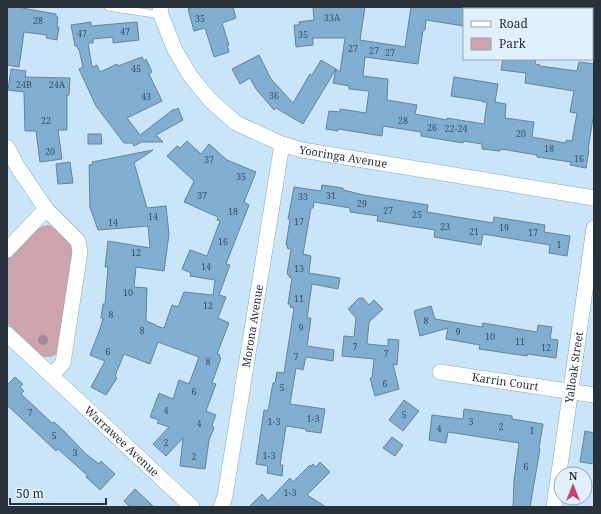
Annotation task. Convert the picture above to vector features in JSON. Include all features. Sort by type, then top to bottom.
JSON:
[{"type":"street","name":"Yooringa Avenue","points":[[161,11],[179,57],[191,77],[211,101],[236,123],[282,144],[302,150],[594,198]]},
{"type":"street","name":"Morona Avenue","points":[[221,507],[225,496],[282,144]]},
{"type":"street","points":[[7,147],[17,166],[46,209],[78,241],[80,252],[63,364],[52,375]]},
{"type":"street","points":[[7,250],[46,209]]},
{"type":"street","name":"Yalloak Street","points":[[554,507],[594,228]]},
{"type":"street","name":"Warrawee Avenue","points":[[7,334],[192,507]]},
{"type":"street","name":"Karrin Court","points":[[440,372],[594,395]]},
{"type":"lane","points":[[108,7],[161,11]]},
{"type":"green space","points":[[48,225],[57,229],[65,236],[73,249],[74,254],[59,351],[51,357],[42,357],[7,323],[7,259],[30,233],[36,229]]},
{"type":"building","points":[[7,7],[22,7],[56,14],[56,17],[58,17],[57,27],[59,27],[57,40],[46,38],[47,35],[24,32],[19,67],[7,65]]},
{"type":"building","points":[[194,7],[233,7],[236,18],[222,23],[229,45],[227,45],[229,52],[214,57],[205,28],[194,31],[188,9]]},
{"type":"building","points":[[365,7],[360,40],[405,47],[411,7],[464,7],[463,26],[426,20],[418,64],[365,57],[363,76],[388,79],[387,100],[417,105],[415,114],[447,120],[447,118],[484,124],[487,102],[451,96],[454,77],[498,84],[495,102],[506,104],[505,118],[534,122],[532,137],[566,143],[566,140],[572,141],[577,113],[570,112],[574,91],[525,83],[526,73],[501,70],[503,60],[536,60],[535,64],[540,66],[577,71],[579,62],[594,64],[594,112],[586,168],[570,165],[571,162],[537,157],[537,155],[501,149],[500,151],[482,149],[482,144],[463,141],[463,143],[421,136],[421,132],[383,126],[382,136],[338,129],[338,131],[326,129],[329,111],[340,112],[340,109],[366,113],[369,91],[349,89],[349,86],[333,83],[336,69],[340,72],[345,38],[313,38],[313,45],[296,47],[294,25],[299,25],[299,22],[314,20],[313,8]]},
{"type":"building","points":[[91,22],[91,26],[137,22],[139,40],[113,43],[113,37],[93,39],[93,43],[88,43],[92,67],[97,65],[100,72],[117,64],[118,66],[142,57],[144,61],[146,59],[152,72],[149,74],[162,101],[127,118],[140,135],[174,109],[175,110],[178,108],[183,120],[156,135],[163,142],[142,142],[134,146],[132,143],[124,143],[96,106],[79,69],[83,67],[79,49],[75,46],[71,25]]},
{"type":"building","points":[[259,55],[271,79],[293,103],[310,74],[312,75],[321,60],[336,69],[303,124],[276,108],[274,110],[256,89],[250,78],[240,84],[232,69]]},
{"type":"building","points":[[11,69],[26,71],[25,77],[70,78],[69,95],[67,95],[67,130],[58,130],[62,159],[40,162],[36,131],[25,131],[24,92],[8,90]]},
{"type":"building","points":[[88,134],[101,134],[102,144],[88,144]]},
{"type":"building","points":[[187,141],[201,154],[209,144],[227,160],[256,172],[244,202],[249,205],[226,264],[230,265],[219,295],[226,297],[218,318],[229,323],[217,354],[220,355],[219,357],[221,358],[212,383],[216,384],[206,411],[216,415],[212,425],[214,428],[209,440],[205,469],[180,466],[183,438],[166,456],[153,444],[169,427],[157,423],[159,420],[150,417],[159,393],[173,399],[179,380],[189,384],[199,357],[158,342],[150,364],[124,354],[115,376],[117,378],[106,395],[91,387],[105,361],[90,355],[103,318],[101,318],[103,304],[105,304],[108,267],[105,267],[108,241],[150,248],[148,226],[98,230],[90,207],[89,165],[93,164],[92,162],[153,150],[134,163],[147,208],[166,206],[169,234],[164,271],[136,267],[134,287],[147,288],[146,321],[164,328],[172,305],[178,307],[184,292],[213,295],[215,280],[190,276],[191,273],[182,269],[190,250],[207,256],[220,221],[217,220],[218,217],[184,202],[194,181],[167,156],[177,146],[180,148]]},
{"type":"building","points":[[70,162],[73,183],[58,184],[56,164]]},
{"type":"building","points":[[322,185],[343,188],[343,190],[364,195],[428,205],[427,212],[493,223],[494,217],[545,225],[544,232],[570,236],[567,256],[549,253],[550,245],[483,234],[481,245],[434,237],[435,230],[377,221],[378,216],[350,212],[350,208],[314,202],[313,208],[311,208],[303,254],[311,256],[309,273],[340,278],[338,289],[312,284],[307,318],[311,318],[307,346],[334,350],[333,361],[306,357],[303,370],[296,368],[290,404],[325,409],[321,433],[286,426],[280,465],[283,465],[282,476],[267,473],[268,466],[256,464],[264,410],[268,411],[273,383],[275,383],[277,372],[284,373],[294,308],[290,307],[290,304],[288,304],[292,278],[287,274],[291,249],[287,248],[288,245],[286,245],[290,219],[288,219],[294,187],[321,191]]},
{"type":"building","points":[[359,298],[363,298],[369,305],[374,300],[383,309],[369,322],[367,344],[388,346],[388,339],[399,340],[397,365],[393,364],[399,389],[375,396],[370,378],[372,378],[374,359],[342,356],[344,336],[354,337],[356,318],[348,309]]},
{"type":"building","points":[[431,306],[435,319],[482,327],[483,323],[537,332],[538,325],[552,327],[550,339],[558,340],[556,358],[527,354],[527,356],[479,349],[480,345],[446,339],[448,328],[420,336],[414,311]]},
{"type":"building","points":[[15,377],[23,384],[20,387],[24,391],[21,394],[52,423],[54,422],[62,429],[86,454],[99,464],[101,461],[115,474],[100,490],[86,477],[88,476],[58,449],[56,451],[7,405],[7,385]]},
{"type":"building","points":[[404,400],[419,411],[403,431],[389,420]]},
{"type":"building","points":[[464,409],[512,416],[512,419],[543,424],[530,507],[513,507],[514,480],[519,443],[448,432],[446,443],[429,440],[432,415],[463,419]]},
{"type":"building","points":[[585,431],[594,433],[594,464],[580,462]]},
{"type":"building","points":[[392,437],[403,445],[395,456],[383,448]]},
{"type":"building","points":[[320,462],[330,472],[307,495],[326,507],[249,507],[262,494],[268,501],[290,478],[293,482],[310,465],[311,467],[313,464],[316,467]]},
{"type":"building","points":[[135,489],[154,507],[130,507],[124,501]]}]
